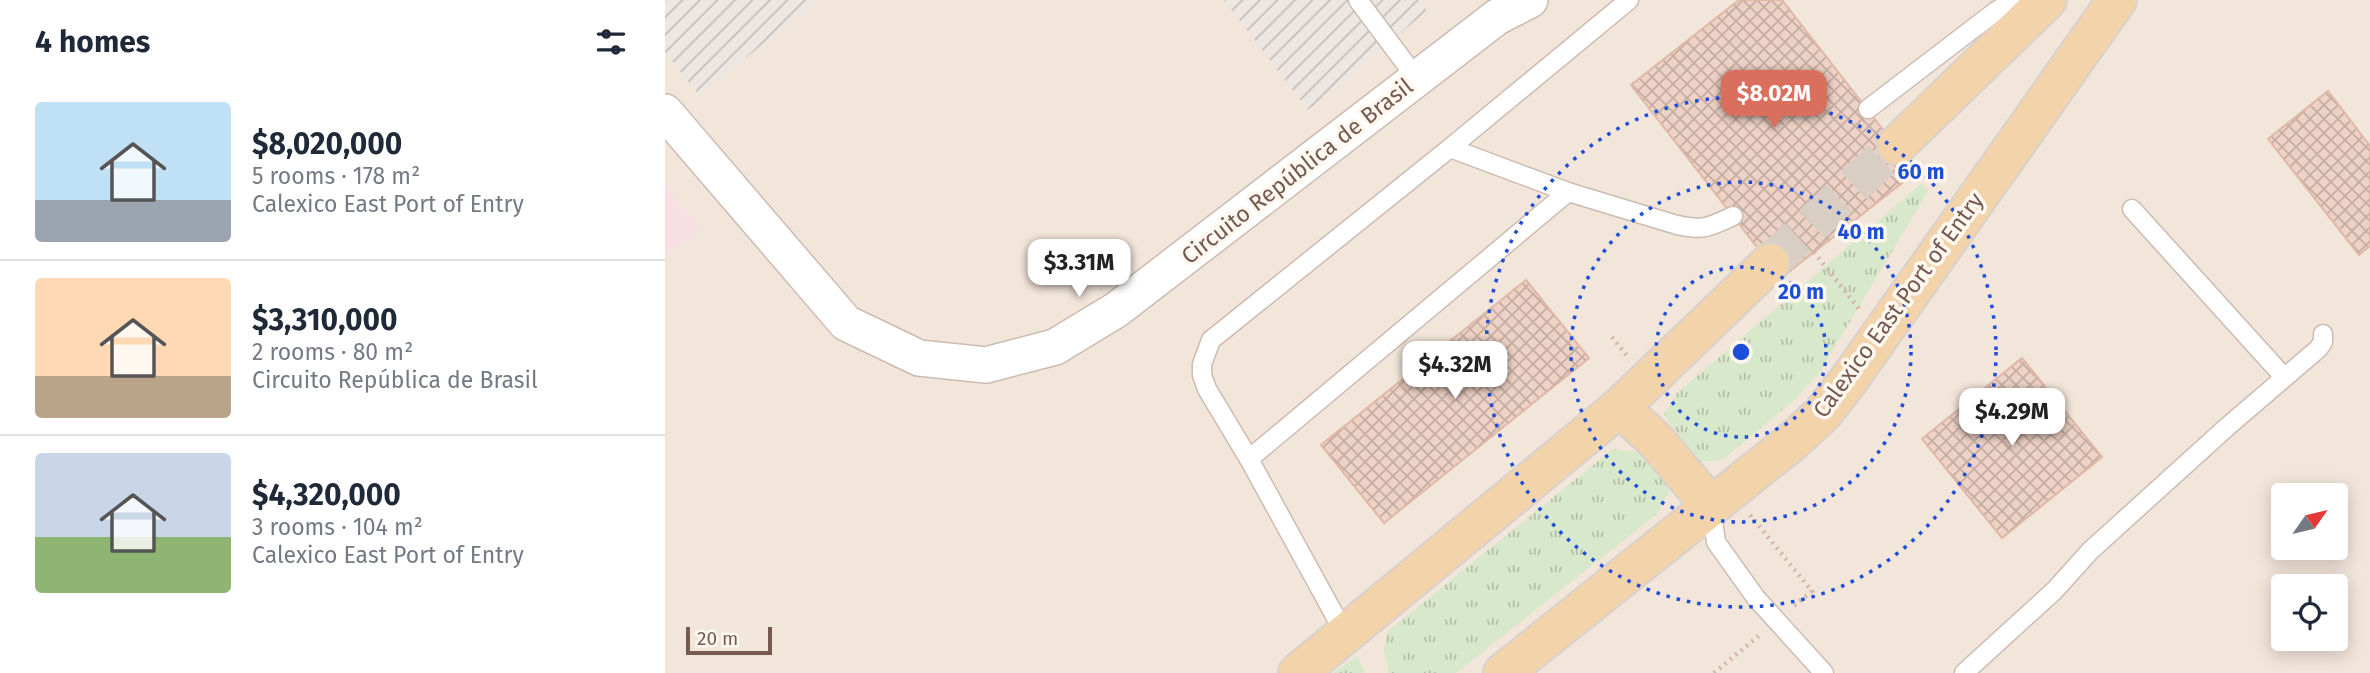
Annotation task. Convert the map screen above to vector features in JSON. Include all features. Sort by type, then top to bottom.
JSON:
[{"type":"main road","points":[[1897,145],[2047,0]]},
{"type":"main road","name":"Calexico East Port of Entry","points":[[1503,673],[1794,440],[1823,413],[1849,381],[2117,0]]},
{"type":"main road","points":[[1299,673],[1620,407],[1770,264]]},
{"type":"main road","points":[[1620,407],[1657,442],[1711,506]]},
{"type":"street","name":"Circuito República de Brasil","points":[[665,112],[846,323],[919,358],[986,365],[1055,347],[1116,310],[1416,79],[1501,8],[1531,0]]},
{"type":"lane","points":[[1358,0],[1416,79]]},
{"type":"lane","points":[[1345,634],[1249,458],[1207,389],[1202,375],[1202,364],[1207,346],[1211,340],[1629,0]]},
{"type":"lane","points":[[1868,109],[1996,11],[2015,0]]},
{"type":"lane","points":[[1450,148],[1568,192],[1695,229],[1710,227],[1733,216]]},
{"type":"lane","points":[[1249,458],[1568,192]]},
{"type":"lane","points":[[2131,209],[2284,377]]},
{"type":"lane","points":[[1964,673],[2055,590],[2089,551],[2318,349],[2323,342],[2323,334]]},
{"type":"lane","points":[[1711,506],[1716,542],[1756,598],[1825,673]]},
{"type":"shaded area","points":[[665,0],[2370,0],[2370,673],[665,673]]},
{"type":"shaded area","points":[[665,0],[819,0],[699,95],[665,52]]},
{"type":"shaded area","points":[[1224,0],[1421,0],[1427,11],[1308,110]]},
{"type":"shaded area","points":[[665,185],[700,230],[665,257]]},
{"type":"green space","points":[[1922,183],[1928,191],[1818,375],[1792,402],[1722,460],[1700,462],[1664,415],[1676,394]]},
{"type":"green space","points":[[1613,449],[1636,452],[1658,464],[1668,479],[1669,493],[1657,514],[1456,673],[1389,673],[1384,650],[1388,631]]},
{"type":"green space","points":[[1357,656],[1365,673],[1333,673]]},
{"type":"building","points":[[1739,0],[1782,0],[1916,172],[1781,278],[1631,85]]},
{"type":"building","points":[[2328,91],[2370,146],[2370,246],[2359,255],[2268,139]]},
{"type":"building","points":[[1526,280],[1589,358],[1384,523],[1321,445]]},
{"type":"building","points":[[2022,358],[2102,457],[2002,538],[1922,439]]},
{"type":"tunnel","points":[[1770,263],[1897,145]]}]
